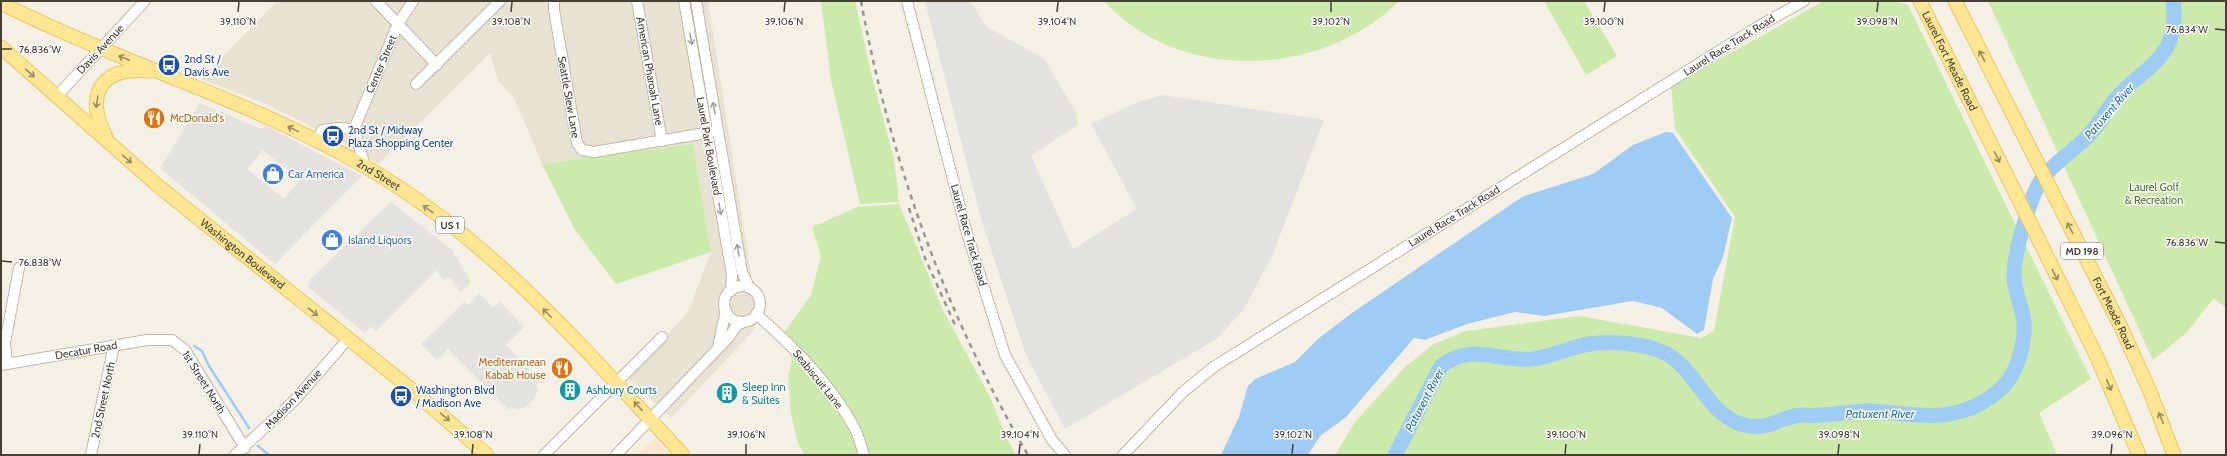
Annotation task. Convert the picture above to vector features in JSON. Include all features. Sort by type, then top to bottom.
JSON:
[{"type":"main road","name":"Laurel Fort Meade Road","points":[[1920,1],[2096,356],[2139,455]]},
{"type":"main road","name":"Fort Meade Road","points":[[1955,1],[2120,325],[2151,394],[2174,455]]},
{"type":"main road","name":"2nd Street","points":[[1,3],[100,48],[264,114],[365,166],[421,204],[483,251],[507,272],[616,383],[683,455]]},
{"type":"main road","name":"Washington Boulevard","points":[[1,47],[157,185],[412,389],[488,455]]},
{"type":"main road","points":[[109,143],[98,120],[96,110],[99,92],[104,84],[110,78],[124,71],[160,72]]},
{"type":"street","name":"Davis Avenue","points":[[56,97],[145,1]]},
{"type":"street","points":[[376,1],[437,64]]},
{"type":"street","name":"Center Street","points":[[354,129],[398,24],[413,1]]},
{"type":"street","points":[[416,84],[500,1]]},
{"type":"street","name":"Seattle Slew Lane","points":[[554,1],[554,10],[574,127],[577,143],[580,148],[588,152],[594,152],[718,131]]},
{"type":"street","name":"American Pharoah Lane","points":[[637,1],[662,141]]},
{"type":"street","name":"Laurel Park Boulevard","points":[[684,1],[732,274],[731,291],[725,299],[726,310],[718,347]]},
{"type":"street","name":"Laurel Park Boulevard","points":[[696,1],[742,272],[749,287],[754,290],[760,300],[760,306],[756,314]]},
{"type":"street","name":"Laurel Race Track Road","points":[[907,1],[964,223],[1005,355],[1052,440],[1065,455]]},
{"type":"street","name":"Laurel Race Track Road","points":[[1123,455],[1184,391],[1211,368],[1374,267],[1444,220],[1759,26],[1804,1]]},
{"type":"street","points":[[316,141],[322,130],[338,128],[354,129],[356,143],[365,166]]},
{"type":"street","points":[[4,364],[5,343],[19,268]]},
{"type":"street","points":[[731,291],[737,287],[749,287]]},
{"type":"street","points":[[726,310],[733,319],[744,322]]},
{"type":"street","points":[[616,455],[718,347],[729,338],[737,325],[756,314]]},
{"type":"street","name":"Seabiscuit Lane","points":[[756,314],[782,336],[841,407],[855,430],[864,455]]},
{"type":"street","points":[[544,455],[662,337]]},
{"type":"street","name":"Madison Avenue","points":[[235,455],[245,448],[294,401],[348,339]]},
{"type":"street","name":"Decatur Road","points":[[4,364],[147,340],[172,340]]},
{"type":"street","name":"1st Street North","points":[[172,340],[185,350],[245,448]]},
{"type":"street","name":"2nd Street North","points":[[91,455],[114,345]]},
{"type":"shaded area","points":[[277,1],[708,1],[752,280],[763,290],[765,301],[753,331],[671,418],[628,378],[688,312],[711,252],[693,144],[542,164],[514,98],[498,81],[490,53],[378,164],[342,142],[268,105],[201,79]]},
{"type":"shaded area","points":[[925,1],[970,1],[986,26],[1044,59],[1077,114],[1077,125],[1031,156],[1073,249],[1137,209],[1091,124],[1138,102],[1163,95],[1324,120],[1273,254],[1244,309],[1218,338],[1065,429],[1026,355],[981,219]]},
{"type":"shaded area","points":[[200,103],[261,129],[266,126],[362,176],[275,264],[160,168]],"holes":[[[263,150],[300,180],[284,199],[247,169]]]},
{"type":"shaded area","points":[[391,202],[452,250],[471,282],[461,292],[450,277],[443,280],[437,270],[376,331],[371,326],[365,333],[308,287],[311,282],[309,280]]},
{"type":"shaded area","points":[[479,293],[493,307],[500,302],[524,327],[506,345],[540,381],[536,385],[538,390],[535,398],[524,408],[517,409],[512,407],[509,410],[448,349],[437,360],[421,344],[464,302],[468,305]]},
{"type":"shaded area","points":[[654,438],[670,455],[637,455]]},
{"type":"green space","points":[[821,1],[855,1],[871,73],[894,159],[899,202],[860,204],[831,80]]},
{"type":"green space","points":[[1104,1],[1399,1],[1367,27],[1331,45],[1292,57],[1251,61],[1210,58],[1171,47],[1135,28]]},
{"type":"green space","points":[[1544,1],[1584,1],[1617,56],[1586,75]]},
{"type":"green space","points":[[1824,1],[1893,1],[1908,5],[2091,379],[2039,413],[2057,455],[1335,455],[1355,422],[1405,367],[1434,344],[1466,331],[1580,316],[1701,338],[1714,331],[1735,217],[1675,129],[1671,86]]},
{"type":"green space","name":"Laurel Golf & Recreation","points":[[1988,1],[2226,1],[2226,308],[2214,298],[2186,333],[2153,360]]},
{"type":"green space","points":[[693,144],[711,252],[616,284],[575,230],[542,164]]},
{"type":"green space","points":[[899,204],[943,310],[990,397],[1007,439],[1016,455],[805,455],[798,444],[791,414],[788,377],[792,359],[782,336],[811,295],[821,256],[812,227],[858,207]]},
{"type":"water","points":[[1666,132],[1673,133],[1732,218],[1723,257],[1713,279],[1704,330],[1697,334],[1662,308],[1633,301],[1544,316],[1515,312],[1467,324],[1425,340],[1414,338],[1346,417],[1320,436],[1308,455],[1221,455],[1239,417],[1248,386],[1255,379],[1295,362],[1319,338],[1352,313],[1522,197],[1593,174],[1633,145]]},
{"type":"waterway","name":"Patuxent River","points":[[1395,455],[1441,366],[1464,355],[1475,354],[1532,359],[1589,344],[1619,343],[1649,347],[1667,354],[1678,362],[1721,413],[1744,425],[1753,426],[1767,425],[1800,415],[1819,415],[1863,411],[1944,415],[1969,409],[1984,402],[2003,387],[2008,381],[2016,366],[2022,349],[2024,323],[2017,295],[2014,274],[2023,226],[2036,190],[2040,182],[2050,170],[2091,133],[2117,97],[2162,55],[2168,45],[2172,33],[2174,19],[2173,1]]},
{"type":"waterway","points":[[194,346],[202,351],[209,366],[249,428]]},
{"type":"waterway","points":[[258,446],[269,455]]},
{"type":"railway","points":[[861,1],[873,60],[888,119],[905,178],[925,235],[947,292],[971,347],[998,402],[1028,455]]},
{"type":"railway","points":[[909,208],[925,258],[955,325]]},
{"type":"place","name":"2nd St / Davis Ave","points":[[169,65]]},
{"type":"place","name":"McDonald's","points":[[154,118]]},
{"type":"place","name":"2nd St / Midway Plaza Shopping Center","points":[[333,136]]},
{"type":"place","name":"Car America","points":[[273,174]]},
{"type":"place","name":"Island Liquors","points":[[332,240]]},
{"type":"place","name":"Mediterranean Kabab House","points":[[562,368]]},
{"type":"place","name":"Ashbury Courts","points":[[570,390]]},
{"type":"place","name":"Sleep Inn & Suites","points":[[727,393]]},
{"type":"place","name":"Washington Blvd / Madison Ave","points":[[401,396]]}]
